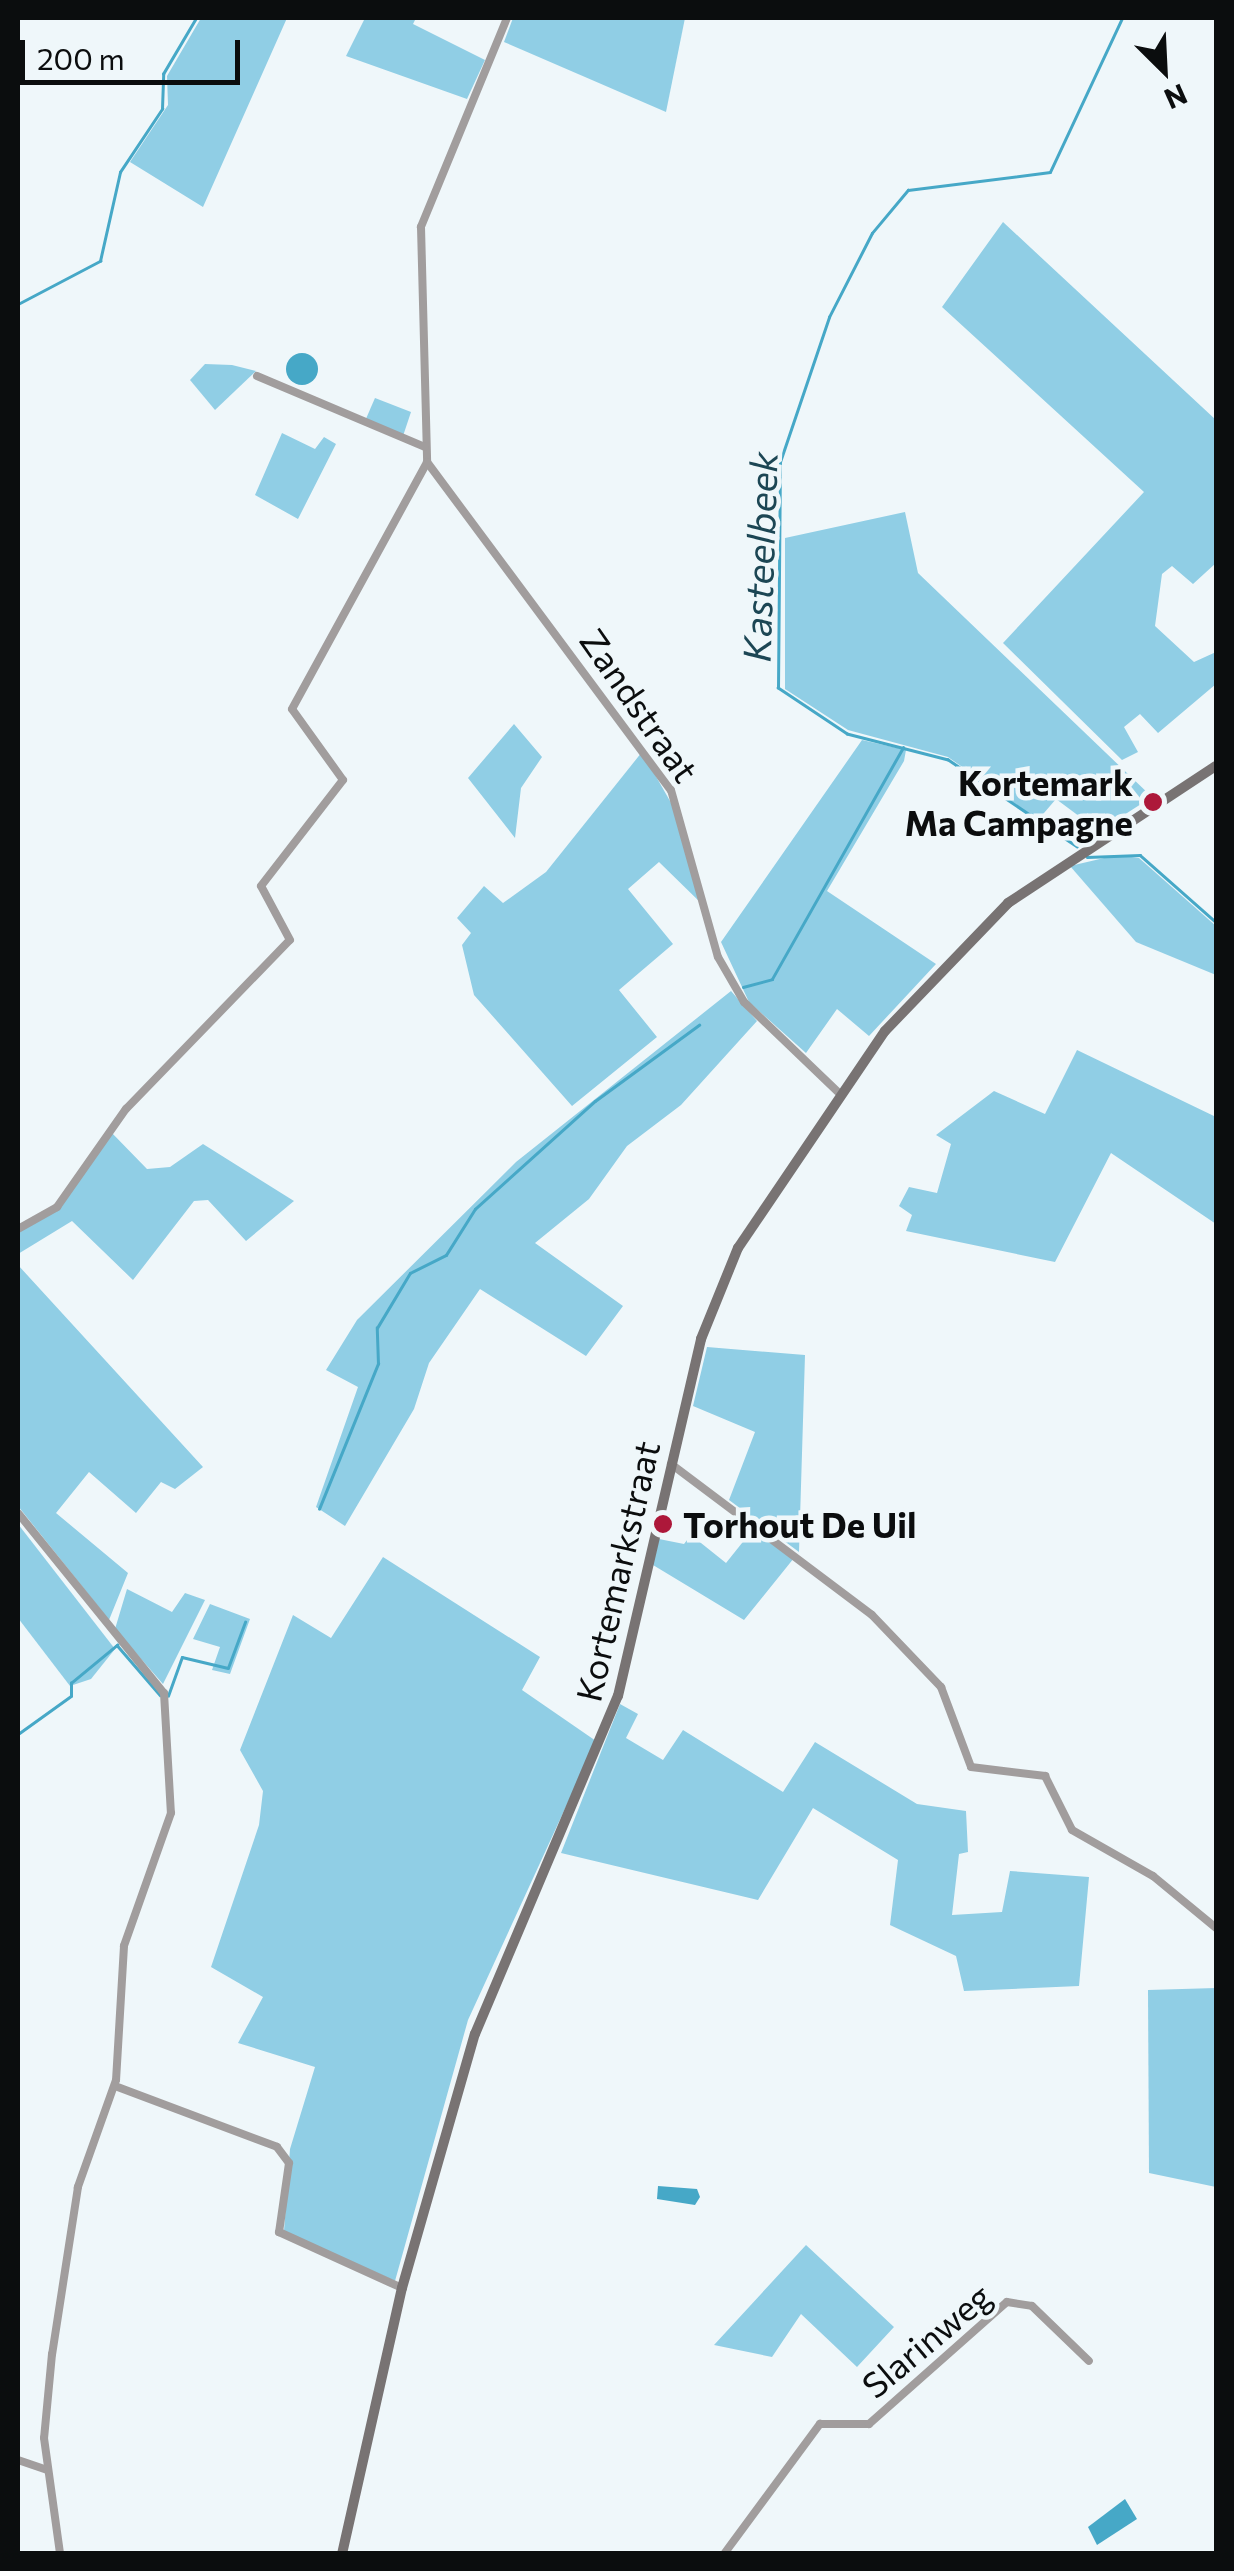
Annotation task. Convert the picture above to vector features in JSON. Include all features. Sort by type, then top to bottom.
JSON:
[{"type":"street","points":[[18,1229],[57,1207],[126,1108],[290,940],[261,886],[343,780],[292,709],[427,462],[421,226],[508,18]]},
{"type":"street","points":[[257,376],[425,447]]},
{"type":"street","name":"Zandstraat","points":[[427,462],[670,790],[718,958],[744,1002],[838,1092]]},
{"type":"street","name":"Kortemarkstraat","points":[[342,2554],[402,2288],[475,2034],[618,1696],[702,1339],[738,1248],[838,1092],[1008,903],[1080,851],[1216,766]]},
{"type":"street","points":[[670,1464],[872,1615],[941,1687],[971,1767],[1045,1776],[1072,1830],[1153,1876],[1216,1928]]},
{"type":"street","points":[[18,1512],[165,1700],[171,1828],[124,1946],[115,2086],[78,2187],[45,2399],[46,2470],[60,2554]]},
{"type":"street","points":[[115,2086],[276,2147],[289,2163],[279,2232],[402,2288]]},
{"type":"street","name":"Slarinweg","points":[[724,2554],[820,2424],[869,2424],[1007,2302],[1032,2306],[1089,2361]]},
{"type":"street","points":[[18,2460],[46,2470]]},
{"type":"shaded area","points":[[201,18],[287,18],[203,207],[130,162],[168,105],[167,76]]},
{"type":"shaded area","points":[[365,18],[416,18],[413,24],[485,60],[467,99],[346,56]]},
{"type":"shaded area","points":[[513,18],[685,18],[666,112],[504,42]]},
{"type":"shaded area","points":[[1003,222],[1216,420],[1216,563],[1193,584],[1172,566],[1162,574],[1155,626],[1194,662],[1216,652],[1216,684],[1158,733],[1140,714],[1124,727],[1138,752],[1122,760],[1003,643],[1144,492],[942,307]]},
{"type":"shaded area","points":[[302,353],[313,358],[318,369],[313,380],[302,385],[291,380],[286,369],[291,358]]},
{"type":"shaded area","points":[[205,364],[256,371],[215,410],[190,380]]},
{"type":"shaded area","points":[[375,398],[411,412],[403,436],[365,421]]},
{"type":"shaded area","points":[[282,433],[315,449],[324,437],[336,444],[298,519],[255,495]]},
{"type":"shaded area","points":[[905,512],[918,573],[1152,797],[1099,831],[1056,799],[1038,820],[948,757],[848,730],[785,689],[785,538]]},
{"type":"shaded area","points":[[514,724],[542,757],[521,788],[515,838],[468,778]]},
{"type":"shaded area","points":[[862,740],[906,750],[904,761],[827,891],[936,964],[869,1036],[837,1009],[806,1053],[749,1002],[721,942]]},
{"type":"shaded area","points":[[642,752],[682,822],[704,906],[659,862],[628,889],[673,944],[619,990],[657,1037],[572,1106],[474,995],[462,945],[471,933],[457,918],[484,886],[503,903],[546,872]]},
{"type":"shaded area","points":[[1117,855],[1139,858],[1216,926],[1216,975],[1136,942],[1070,866]]},
{"type":"shaded area","points":[[731,991],[757,1021],[681,1105],[627,1146],[589,1199],[535,1243],[623,1306],[586,1356],[480,1289],[429,1363],[414,1409],[345,1526],[316,1507],[358,1387],[326,1370],[357,1320],[516,1162]]},
{"type":"shaded area","points":[[1077,1050],[1216,1117],[1216,1224],[1111,1153],[1055,1262],[906,1231],[912,1215],[899,1206],[909,1187],[937,1193],[951,1144],[936,1135],[994,1091],[1045,1114]]},
{"type":"shaded area","points":[[110,1131],[147,1169],[170,1167],[203,1144],[294,1201],[246,1241],[208,1200],[194,1201],[133,1280],[72,1221],[18,1254],[18,1231],[48,1216]]},
{"type":"shaded area","points":[[18,1265],[203,1467],[175,1489],[161,1482],[136,1513],[89,1472],[56,1513],[128,1573],[109,1620],[18,1506]]},
{"type":"shaded area","points":[[707,1347],[805,1355],[799,1552],[729,1500],[755,1432],[693,1406]]},
{"type":"shaded area","points":[[18,1524],[115,1649],[91,1679],[70,1686],[18,1618]]},
{"type":"shaded area","points":[[754,1528],[794,1558],[744,1620],[653,1565],[659,1539],[684,1544],[691,1535],[726,1563]]},
{"type":"shaded area","points":[[383,1557],[540,1657],[522,1690],[596,1741],[468,2020],[395,2281],[284,2231],[290,2149],[315,2067],[238,2043],[263,1997],[211,1967],[259,1825],[263,1791],[240,1750],[293,1615],[331,1638]]},
{"type":"shaded area","points":[[127,1589],[172,1612],[185,1593],[205,1600],[163,1684],[115,1629]]},
{"type":"shaded area","points":[[210,1604],[250,1619],[230,1674],[212,1670],[220,1647],[193,1639]]},
{"type":"shaded area","points":[[620,1704],[638,1714],[626,1738],[663,1760],[683,1730],[783,1792],[815,1742],[917,1804],[966,1811],[968,1852],[959,1854],[952,1915],[1002,1912],[1010,1871],[1089,1877],[1079,1986],[964,1991],[956,1956],[890,1925],[898,1860],[813,1808],[758,1900],[561,1853]]},
{"type":"shaded area","points":[[1216,1988],[1216,2187],[1149,2173],[1148,1990]]},
{"type":"shaded area","points":[[658,2186],[697,2189],[700,2197],[695,2205],[657,2199]]},
{"type":"shaded area","points":[[806,2245],[894,2327],[857,2367],[801,2314],[772,2357],[714,2345]]},
{"type":"shaded area","points":[[1125,2499],[1137,2519],[1097,2545],[1088,2527]]},
{"type":"waterway","points":[[18,304],[100,261],[120,172],[162,109],[163,74],[196,18]]},
{"type":"waterway","name":"Kasteelbeek","points":[[1077,847],[948,760],[847,734],[778,688],[780,462],[829,317],[872,233],[908,190],[1050,172],[1122,18]]},
{"type":"waterway","points":[[743,987],[772,979],[903,747]]},
{"type":"waterway","name":"Kasteelbeek","points":[[1087,857],[1140,855],[1216,922]]},
{"type":"waterway","points":[[319,1509],[378,1364],[377,1328],[410,1273],[446,1255],[475,1209],[595,1101],[699,1025]]},
{"type":"waterway","points":[[168,1696],[182,1657],[228,1668],[245,1622]]},
{"type":"waterway","points":[[18,1734],[71,1696],[71,1683],[117,1645],[160,1695]]},
{"type":"place","name":"Kortemark Ma Campagne","points":[[1153,802]]},
{"type":"place","name":"Torhout De Uil","points":[[663,1524]]}]
